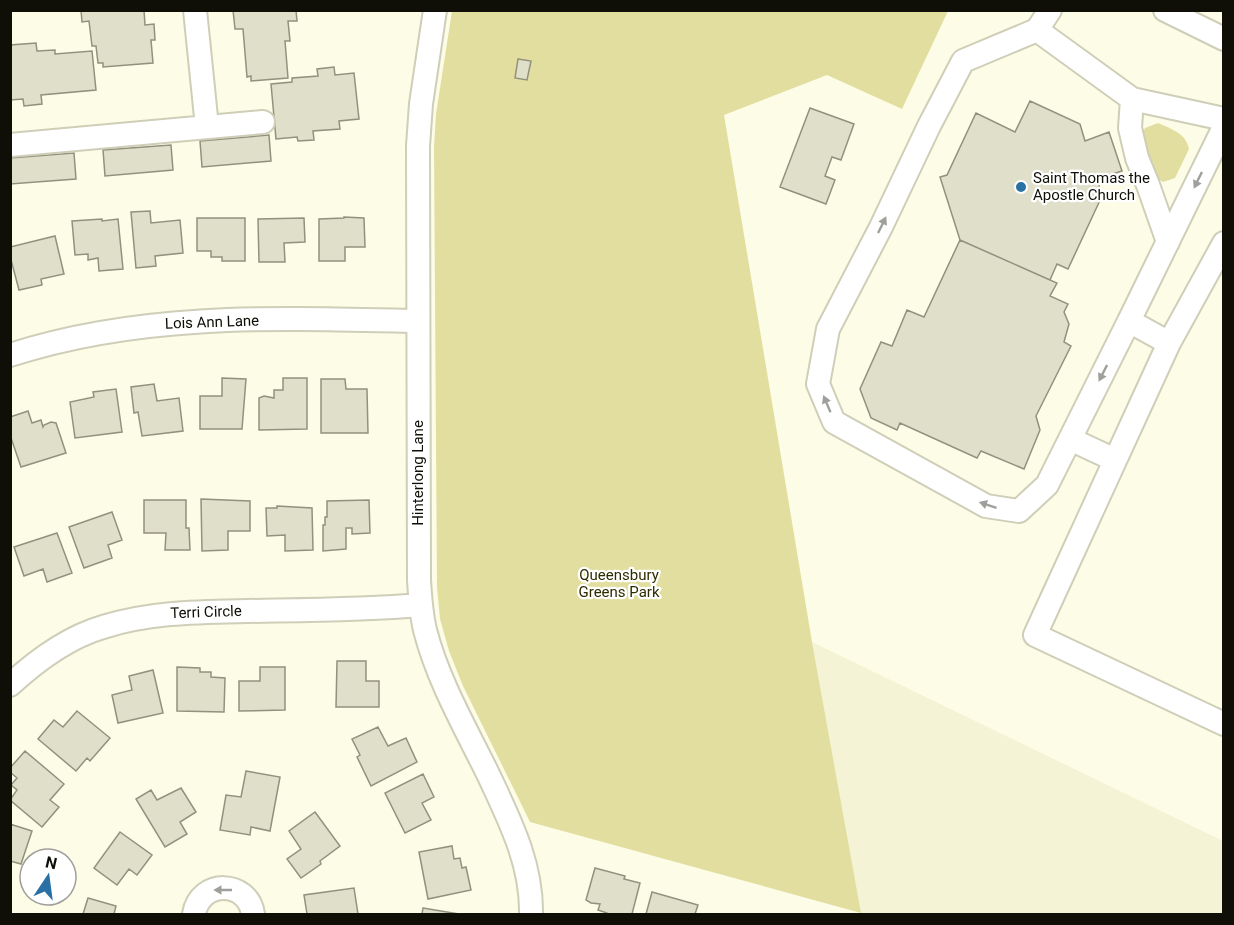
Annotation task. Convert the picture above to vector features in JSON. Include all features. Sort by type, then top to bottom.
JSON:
[{"type":"street","points":[[195,10],[207,127]]},
{"type":"street","name":"Hinterlong Lane","points":[[435,10],[418,146],[418,580],[420,605],[424,628],[439,671],[514,828],[526,865],[531,915]]},
{"type":"street","points":[[1050,10],[1037,30],[963,61],[828,329],[818,384],[834,422],[986,506],[1019,511],[1047,485],[1224,127]]},
{"type":"street","points":[[1166,10],[1224,39]]},
{"type":"street","points":[[1037,30],[1132,99],[1224,119]]},
{"type":"street","points":[[1132,99],[1130,128],[1137,158],[1149,185],[1168,242]]},
{"type":"street","points":[[10,145],[263,122]]},
{"type":"street","points":[[1224,243],[1169,343],[1035,635],[1224,724]]},
{"type":"street","name":"Lois Ann Lane","points":[[10,355],[90,333],[180,322],[225,320],[418,321]]},
{"type":"street","points":[[1129,321],[1169,343]]},
{"type":"street","points":[[1070,439],[1115,460]]},
{"type":"street","name":"Terri Circle","points":[[10,685],[52,652],[90,631],[133,618],[168,613],[363,609],[420,605]]},
{"type":"street","points":[[194,915],[198,902],[205,894],[214,889],[224,888],[243,895],[249,902],[253,915]]},
{"type":"shaded area","points":[[812,642],[1223,841],[1223,914],[861,914]]},
{"type":"green space","name":"Queensbury Greens Park","points":[[452,11],[948,11],[902,109],[827,75],[724,115],[812,642],[861,913],[530,822],[463,686],[449,651],[440,619],[437,588],[434,147],[436,114]]},
{"type":"green space","points":[[1158,123],[1181,135],[1189,149],[1175,178],[1163,182],[1150,165],[1144,140],[1145,128]]},
{"type":"building","points":[[81,10],[144,10],[145,25],[154,24],[155,40],[151,40],[153,63],[103,67],[103,63],[98,63],[96,46],[92,46],[89,21],[82,22]]},
{"type":"building","points":[[233,10],[296,10],[297,21],[288,21],[290,41],[285,41],[288,78],[251,81],[251,76],[247,77],[243,29],[235,29]]},
{"type":"building","points":[[36,43],[37,51],[55,50],[55,54],[92,51],[96,90],[41,95],[42,104],[24,106],[23,99],[10,100],[10,45]]},
{"type":"building","points":[[518,59],[531,61],[527,80],[515,78]]},
{"type":"building","points":[[334,67],[335,75],[354,73],[359,119],[339,121],[340,129],[313,131],[314,140],[298,141],[297,137],[276,139],[271,84],[292,82],[292,78],[318,76],[317,69]]},
{"type":"building","name":"Saint Thomas the Apostle Church","points":[[1030,101],[1080,124],[1085,141],[1109,132],[1122,171],[1097,179],[1102,196],[1068,269],[1057,264],[1050,280],[960,240],[940,177],[947,175],[976,113],[1015,132]]},
{"type":"building","points":[[810,108],[854,124],[841,160],[832,157],[825,176],[835,180],[826,204],[780,187]]},
{"type":"building","points":[[269,135],[271,161],[202,167],[200,141]]},
{"type":"building","points":[[171,145],[173,170],[105,176],[103,150]]},
{"type":"building","points":[[74,153],[76,179],[10,184],[10,158]]},
{"type":"building","points":[[150,211],[151,223],[180,220],[183,253],[155,256],[156,266],[136,268],[131,212]]},
{"type":"building","points":[[197,218],[245,218],[245,261],[222,261],[222,257],[211,257],[211,251],[197,251]]},
{"type":"building","points":[[304,218],[305,242],[284,243],[285,262],[259,262],[258,219]]},
{"type":"building","points":[[364,218],[365,247],[345,247],[345,261],[319,261],[319,219]]},
{"type":"building","points":[[102,219],[102,221],[118,219],[123,269],[99,271],[98,258],[88,260],[88,254],[75,255],[72,221]]},
{"type":"building","points":[[55,236],[64,274],[41,279],[42,285],[19,290],[10,256],[10,247]]},
{"type":"building","points":[[960,240],[1057,283],[1050,296],[1068,304],[1064,312],[1069,324],[1064,342],[1071,346],[1036,416],[1040,430],[1024,469],[981,451],[977,458],[900,423],[897,430],[871,418],[860,389],[881,342],[892,346],[907,310],[924,317]]},
{"type":"building","points":[[222,378],[246,379],[242,429],[200,429],[200,396],[222,396]]},
{"type":"building","points":[[283,378],[307,378],[307,429],[259,430],[259,398],[264,396],[274,398],[274,390],[283,390]]},
{"type":"building","points":[[321,379],[345,379],[346,389],[367,389],[368,433],[321,433]]},
{"type":"building","points":[[154,384],[157,401],[179,398],[183,431],[142,436],[138,412],[134,413],[131,387]]},
{"type":"building","points":[[116,389],[122,432],[75,438],[70,402],[94,397],[93,392]]},
{"type":"building","points":[[28,411],[32,423],[41,420],[43,427],[51,422],[56,423],[66,453],[21,467],[10,435],[10,417]]},
{"type":"building","points":[[201,499],[250,501],[250,531],[228,531],[228,550],[202,551]]},
{"type":"building","points":[[144,500],[186,500],[186,528],[189,528],[190,550],[165,550],[166,533],[144,533]]},
{"type":"building","points":[[369,500],[370,533],[352,534],[352,528],[346,528],[346,549],[323,551],[323,525],[327,517],[327,501]]},
{"type":"building","points":[[277,506],[312,508],[313,550],[285,551],[285,535],[267,536],[266,508],[277,508]]},
{"type":"building","points":[[112,512],[122,540],[108,545],[112,558],[84,568],[69,527]]},
{"type":"building","points":[[57,533],[72,573],[47,582],[43,569],[24,576],[14,547]]},
{"type":"building","points":[[337,661],[366,661],[366,681],[379,681],[379,707],[336,707]]},
{"type":"building","points":[[177,667],[200,668],[200,672],[211,672],[211,677],[225,678],[224,712],[177,711]]},
{"type":"building","points":[[260,667],[285,667],[285,710],[239,711],[239,681],[260,681]]},
{"type":"building","points":[[153,670],[163,713],[118,723],[112,695],[132,690],[129,676]]},
{"type":"building","points":[[77,711],[110,738],[90,761],[87,758],[76,771],[38,739],[54,720],[63,727]]},
{"type":"building","points":[[378,727],[388,746],[406,738],[417,762],[371,786],[357,757],[360,755],[352,739]]},
{"type":"building","points":[[25,751],[64,784],[50,800],[59,807],[42,827],[10,800],[17,790],[11,785],[17,778],[10,772],[10,768]]},
{"type":"building","points":[[246,771],[280,777],[270,831],[251,827],[250,835],[220,830],[226,795],[241,797]]},
{"type":"building","points":[[423,774],[434,797],[422,803],[431,820],[405,833],[385,793]]},
{"type":"building","points":[[181,788],[196,812],[180,822],[187,834],[165,847],[136,799],[151,790],[157,800]]},
{"type":"building","points":[[315,812],[340,846],[320,861],[321,864],[301,878],[287,859],[301,849],[289,831]]},
{"type":"building","points":[[10,824],[32,831],[27,847],[18,847],[18,863],[10,861]]},
{"type":"building","points":[[120,832],[152,855],[137,875],[129,869],[117,885],[94,868]]},
{"type":"building","points":[[452,846],[454,859],[460,858],[462,868],[466,867],[471,890],[428,899],[419,852]]},
{"type":"building","points":[[595,868],[625,876],[624,879],[640,883],[632,914],[607,914],[598,910],[600,904],[586,900]]},
{"type":"building","points":[[354,888],[358,914],[307,914],[304,895]]},
{"type":"building","points":[[652,892],[698,905],[695,914],[646,914]]},
{"type":"building","points":[[88,898],[116,906],[114,914],[83,914]]},
{"type":"building","points":[[423,908],[459,914],[422,914]]},
{"type":"place","name":"Saint Thomas the Apostle Church","points":[[1021,187]]}]
